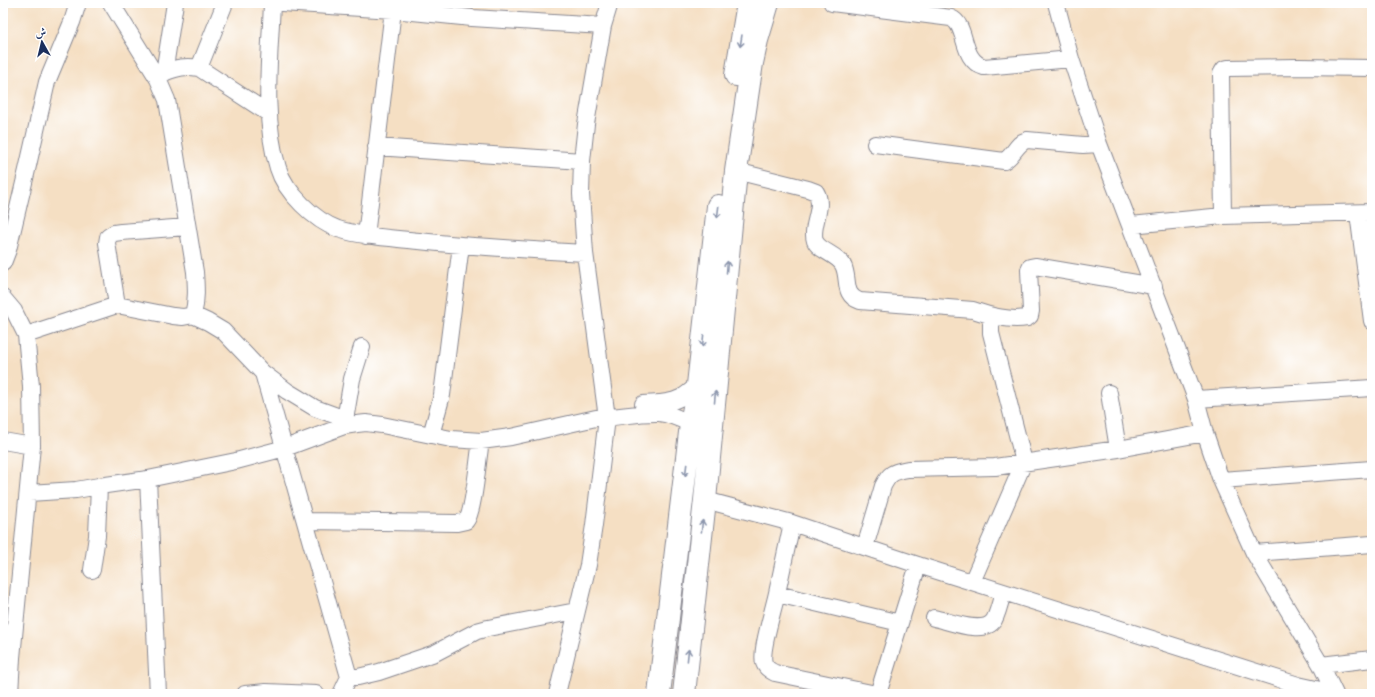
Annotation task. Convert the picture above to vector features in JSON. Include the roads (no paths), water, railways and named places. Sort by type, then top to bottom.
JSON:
[{"type":"highway","points":[[659,694],[698,385],[724,151],[748,3]]},
{"type":"highway","points":[[684,694],[705,500],[736,171],[752,63],[768,3]]},
{"type":"street","points":[[3,263],[8,250],[28,170],[47,82],[72,22],[78,3]]},
{"type":"street","points":[[111,3],[161,76],[167,100],[195,272],[197,291],[194,315]]},
{"type":"street","points":[[161,76],[175,3]]},
{"type":"street","points":[[199,68],[225,3]]},
{"type":"street","points":[[272,3],[268,113],[273,148],[278,169],[283,180],[294,196],[319,219],[337,229],[366,236],[585,254]]},
{"type":"street","points":[[282,3],[393,6],[472,18],[603,26]]},
{"type":"street","points":[[557,694],[588,565],[594,525],[603,415],[585,254],[581,194],[582,161],[586,124],[603,26],[610,3]]},
{"type":"street","points":[[832,3],[951,18],[955,20],[959,26],[972,60],[976,65],[984,67],[1071,59]]},
{"type":"street","points":[[1056,3],[1071,59],[1099,144],[1121,203],[1131,225],[1196,400],[1205,433],[1221,480],[1254,553],[1321,665],[1334,694]]},
{"type":"street","points":[[366,236],[393,6]]},
{"type":"street","points":[[161,76],[180,67],[188,66],[199,68],[268,113]]},
{"type":"street","points":[[1223,216],[1221,74],[1224,69],[1298,67],[1372,68]]},
{"type":"street","points":[[875,144],[1004,161],[1008,159],[1019,144],[1027,140],[1084,146],[1099,144]]},
{"type":"street","points":[[376,147],[582,161]]},
{"type":"street","points":[[736,171],[816,192],[820,201],[815,230],[815,241],[818,245],[836,256],[846,272],[848,290],[853,298],[860,301],[973,310],[991,316],[1015,319],[1027,318],[1030,316],[1031,304],[1029,270],[1030,267],[1034,266],[1154,286]]},
{"type":"street","points":[[1131,225],[1223,216],[1365,212],[1372,320]]},
{"type":"street","points":[[117,304],[107,243],[108,237],[121,232],[188,227]]},
{"type":"street","points":[[431,435],[442,395],[461,245]]},
{"type":"street","points":[[3,298],[14,311],[26,335],[31,386],[32,446],[29,493],[12,658],[10,694]]},
{"type":"street","points":[[26,335],[117,304],[173,316],[184,317],[194,315],[223,331],[263,373],[300,400],[344,423]]},
{"type":"street","points":[[972,582],[1024,462],[992,332],[991,316]]},
{"type":"street","points":[[344,423],[352,379],[362,346]]},
{"type":"street","points":[[263,373],[349,677],[341,694]]},
{"type":"street","points":[[29,493],[76,490],[148,479],[236,461],[285,448],[344,423],[373,424],[450,439],[481,441],[511,437],[603,415],[674,401],[681,398],[698,385]]},
{"type":"street","points":[[1196,400],[1372,388]]},
{"type":"street","points":[[1109,393],[1118,449]]},
{"type":"street","points":[[603,415],[658,413],[672,416],[692,424]]},
{"type":"street","points":[[865,547],[883,486],[888,477],[894,472],[908,469],[995,467],[1118,449],[1205,433]]},
{"type":"street","points":[[3,441],[32,446]]},
{"type":"street","points":[[306,522],[466,522],[469,518],[481,441]]},
{"type":"street","points":[[1221,480],[1372,469]]},
{"type":"street","points":[[148,479],[158,694]]},
{"type":"street","points":[[92,570],[97,536],[99,486]]},
{"type":"street","points":[[705,500],[792,524],[1298,685],[1334,694]]},
{"type":"street","points":[[792,524],[763,655],[764,663],[768,670],[776,673],[877,694],[918,565]]},
{"type":"street","points":[[1254,553],[1372,544]]},
{"type":"street","points":[[934,618],[976,628],[986,627],[994,620],[1003,592]]},
{"type":"street","points":[[777,594],[900,624]]},
{"type":"street","points":[[349,677],[358,677],[379,672],[435,653],[478,631],[488,628],[576,611]]},
{"type":"street","points":[[1321,665],[1372,659]]},
{"type":"street","points":[[245,694],[266,692],[316,694]]}]
